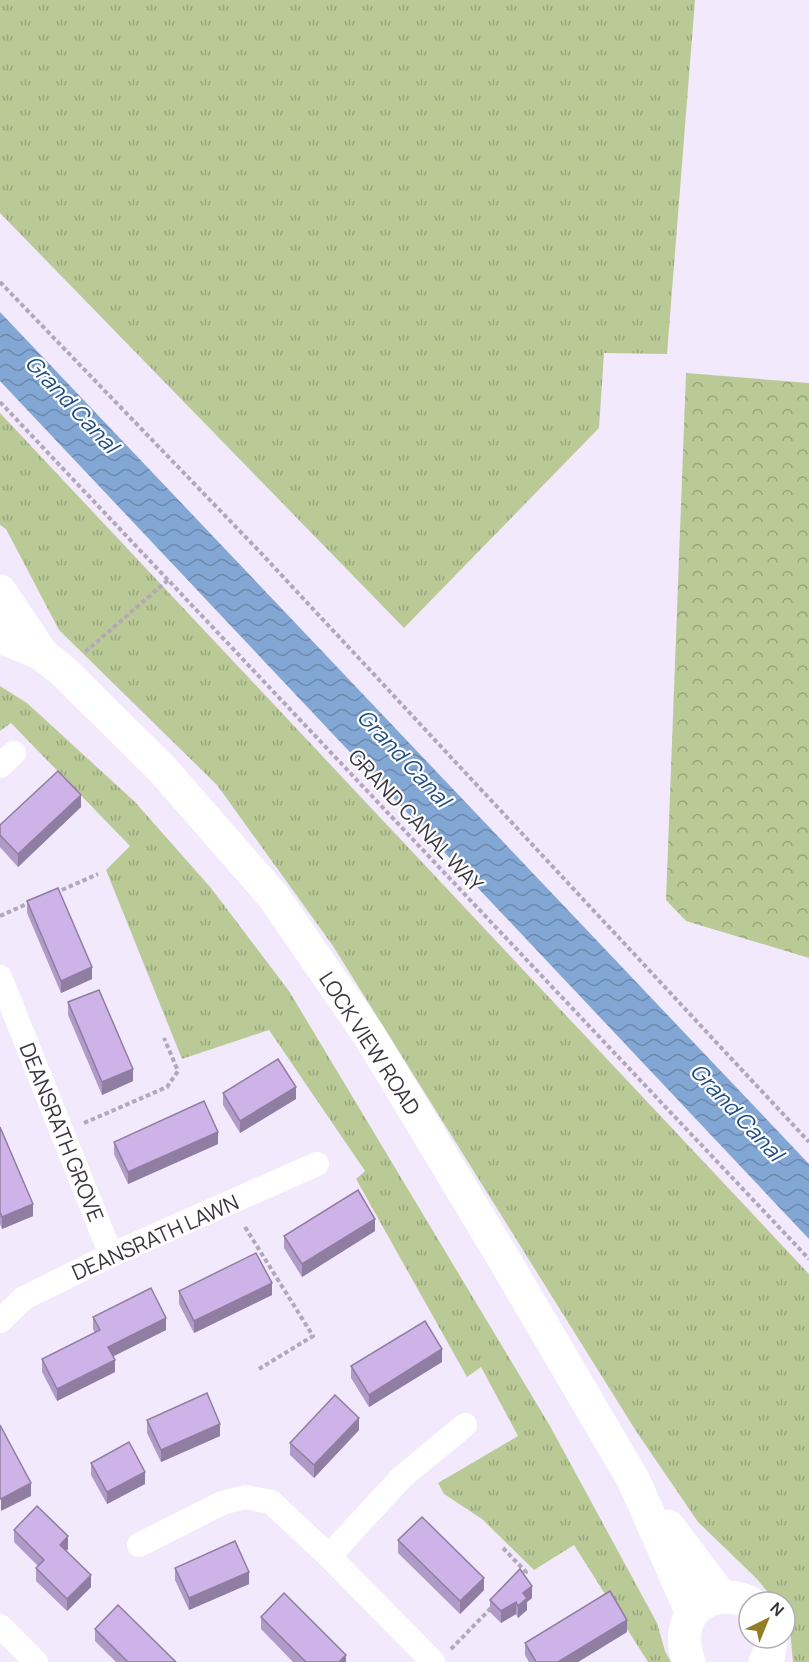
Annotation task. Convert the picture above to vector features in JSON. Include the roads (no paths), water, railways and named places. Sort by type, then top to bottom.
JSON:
[{"type":"street","points":[[0,565],[0,582]]},
{"type":"street","name":"LOCK VIEW ROAD","points":[[0,591],[42,654],[64,672],[162,769],[273,896],[369,1035],[634,1480],[692,1613],[700,1605],[735,1599]]},
{"type":"street","name":"LOCK VIEW ROAD","points":[[0,637],[42,654]]},
{"type":"street","name":"DEANSRATH GROVE","points":[[0,977],[111,1255]]},
{"type":"street","name":"DEANSRATH LAWN","points":[[0,1321],[24,1298],[111,1255],[317,1164]]},
{"type":"street","points":[[329,1557],[402,1477],[465,1425]]},
{"type":"street","name":"LOCK VIEW ROAD","points":[[634,1480],[735,1599]]},
{"type":"street","points":[[139,1545],[222,1503],[245,1497],[271,1502],[329,1557],[442,1656]]},
{"type":"street","points":[[689,1662],[684,1637],[686,1624],[692,1613]]},
{"type":"street","points":[[0,1626],[36,1662]]},
{"type":"water","name":"Grand Canal","points":[[0,312],[809,1164],[809,1239],[0,381]]}]
